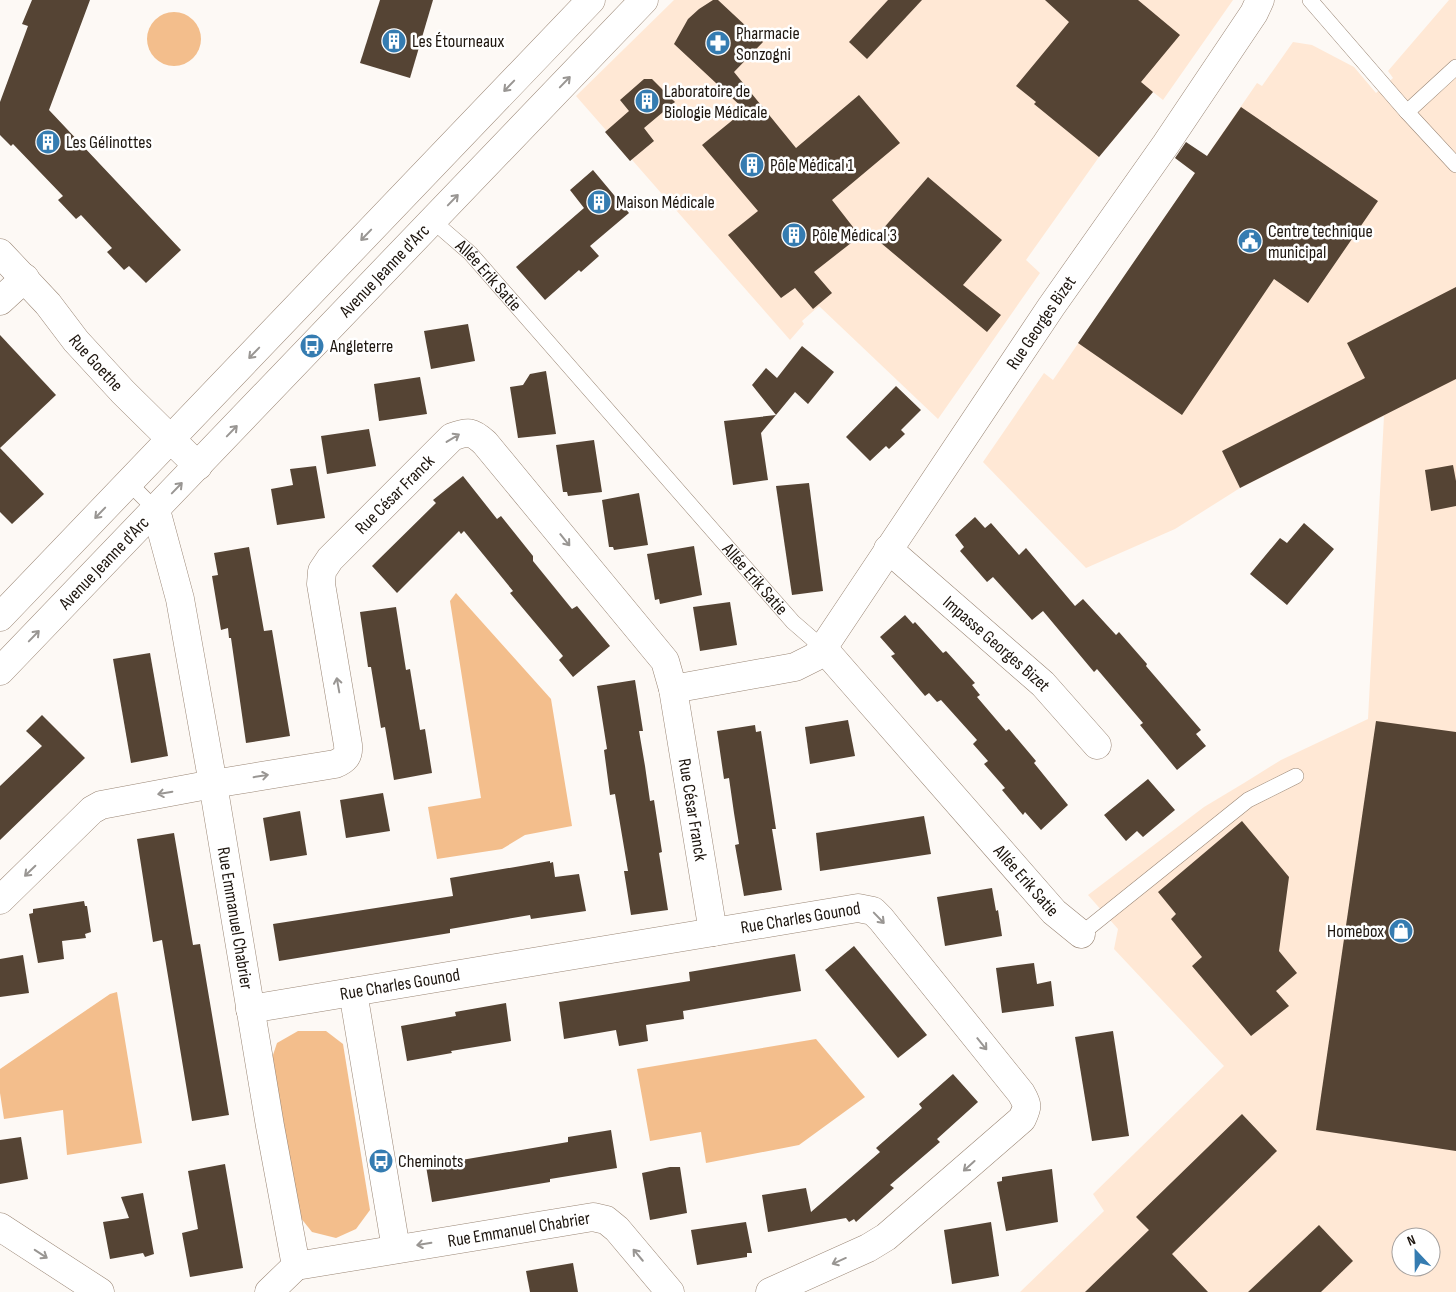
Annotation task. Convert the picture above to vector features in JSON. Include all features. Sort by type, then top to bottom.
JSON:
[{"type":"street","points":[[0,617],[591,0]]},
{"type":"street","name":"Avenue Jeanne d'Arc","points":[[0,671],[644,0]]},
{"type":"street","name":"Rue Georges Bizet","points":[[823,648],[1051,307],[1166,144],[1254,13],[1260,0]]},
{"type":"street","name":"Rue Goethe","points":[[0,253],[48,304],[76,342],[170,440],[198,466]]},
{"type":"street","points":[[0,301],[25,278]]},
{"type":"street","name":"Rue César Franck","points":[[213,784],[335,764],[343,761],[349,754],[321,584],[322,570],[330,559],[452,437],[464,433],[475,434],[485,443],[665,661],[673,689],[714,932]]},
{"type":"street","name":"Rue Emmanuel Chabrier","points":[[156,510],[180,599],[296,1266],[593,1217],[606,1220],[617,1228],[670,1292]]},
{"type":"street","name":"Impasse Georges Bizet","points":[[888,549],[1043,684],[1097,745]]},
{"type":"street","points":[[673,689],[795,667],[815,657],[823,648]]},
{"type":"street","name":"Allée Erik Satie","points":[[823,648],[1054,912],[1081,934]]},
{"type":"street","points":[[0,900],[92,810],[101,805],[213,784]]},
{"type":"street","name":"Rue Charles Gounod","points":[[250,1009],[858,908],[873,911],[1021,1093],[1027,1103],[1027,1109],[1022,1119],[886,1237],[868,1248],[770,1292]]},
{"type":"street","points":[[353,992],[396,1249]]},
{"type":"street","points":[[0,1227],[100,1292]]},
{"type":"street","points":[[269,1292],[296,1266]]},
{"type":"lane","points":[[1310,0],[1385,84],[1407,112],[1456,165]]},
{"type":"lane","points":[[1407,112],[1456,67]]},
{"type":"lane","name":"Allée Erik Satie","points":[[433,221],[470,253],[793,622],[823,648]]},
{"type":"lane","name":"Rue Emmanuel Chabrier","points":[[129,483],[156,510]]},
{"type":"lane","points":[[1081,934],[1248,800],[1296,776]]},
{"type":"shaded area","points":[[674,0],[1233,0],[1163,100],[1153,92],[1099,157],[1026,260],[1040,273],[938,419],[819,306],[802,321],[804,324],[790,340],[576,96]]},
{"type":"shaded area","points":[[1449,0],[1456,0],[1456,1292],[1020,1292],[1104,1211],[1093,1194],[1224,1066],[1114,949],[1118,929],[1088,895],[1204,807],[1281,760],[1368,719],[1384,416],[1240,488],[1175,529],[1086,568],[983,462],[1044,373],[1053,380],[1257,83],[1262,86],[1293,42],[1312,45],[1354,67],[1376,93],[1393,78],[1388,71]]},
{"type":"shaded area","points":[[174,12],[184,14],[193,20],[199,29],[201,39],[199,49],[193,58],[184,64],[174,66],[164,64],[155,58],[149,49],[147,39],[149,29],[155,20],[164,14]]},
{"type":"shaded area","points":[[456,593],[551,699],[572,826],[525,835],[502,849],[437,859],[428,807],[481,798],[450,601]]},
{"type":"shaded area","points":[[117,992],[142,1143],[67,1155],[63,1110],[4,1119],[0,1093],[0,1069],[110,994]]},
{"type":"shaded area","points":[[298,1031],[326,1031],[343,1044],[370,1210],[356,1229],[336,1238],[312,1232],[296,1212],[271,1061],[277,1043]]},
{"type":"shaded area","points":[[816,1039],[865,1097],[799,1145],[706,1163],[701,1132],[650,1141],[637,1069]]},
{"type":"building","name":"Les Gélinottes","points":[[32,0],[90,0],[49,110],[181,250],[146,283],[129,266],[124,270],[107,252],[112,248],[81,215],[76,219],[58,200],[63,196],[13,144],[11,146],[0,135],[0,102],[28,26],[22,24]]},
{"type":"building","name":"Les Étourneaux","points":[[380,0],[433,0],[410,78],[360,63]]},
{"type":"building","points":[[713,0],[718,0],[763,42],[734,72],[796,148],[859,95],[900,143],[832,200],[860,236],[814,272],[832,293],[813,309],[795,288],[781,298],[728,235],[758,211],[702,145],[745,110],[674,44],[688,19]]},
{"type":"building","points":[[888,0],[922,0],[867,59],[849,42]]},
{"type":"building","points":[[1045,0],[1138,0],[1180,35],[1141,82],[1153,92],[1099,157],[1034,104],[1036,102],[1016,86],[1069,22]]},
{"type":"building","points":[[644,79],[652,79],[675,102],[644,128],[654,141],[630,161],[605,132],[629,111],[620,100]]},
{"type":"building","name":"Centre technique municipal","points":[[1241,107],[1378,201],[1308,303],[1274,279],[1182,415],[1078,343],[1195,173],[1175,158],[1186,142],[1207,156]]},
{"type":"building","points":[[593,170],[629,213],[590,246],[599,256],[581,272],[579,270],[545,300],[516,267],[584,208],[570,190]]},
{"type":"building","points":[[928,177],[1002,240],[963,285],[1001,315],[987,332],[875,238]]},
{"type":"building","points":[[1456,287],[1456,379],[1240,488],[1222,451],[1365,378],[1347,343]]},
{"type":"building","points":[[468,324],[475,361],[431,369],[424,331]]},
{"type":"building","points":[[0,335],[56,395],[0,448]]},
{"type":"building","points":[[802,346],[834,372],[808,404],[795,392],[776,415],[752,385],[766,368],[777,378]]},
{"type":"building","points":[[546,371],[556,434],[518,438],[510,387],[523,385],[530,374]]},
{"type":"building","points":[[420,377],[427,414],[379,421],[374,384]]},
{"type":"building","points":[[896,386],[921,410],[901,430],[905,434],[889,449],[886,446],[870,461],[846,437]]},
{"type":"building","points":[[776,415],[761,433],[768,480],[733,485],[724,421]]},
{"type":"building","points":[[369,429],[376,466],[327,474],[321,436]]},
{"type":"building","points":[[594,440],[602,492],[568,496],[567,492],[563,492],[556,445]]},
{"type":"building","points":[[0,448],[44,494],[12,524],[0,512]]},
{"type":"building","points":[[1453,465],[1456,481],[1456,506],[1431,511],[1425,470]]},
{"type":"building","points":[[316,466],[325,518],[277,525],[271,489],[293,485],[290,469]]},
{"type":"building","points":[[463,476],[497,519],[501,516],[533,556],[533,561],[572,609],[577,606],[610,646],[573,677],[559,660],[563,656],[510,593],[513,591],[464,531],[461,534],[459,531],[397,593],[372,566],[436,503],[433,500]]},
{"type":"building","points":[[809,483],[823,591],[792,595],[776,486]]},
{"type":"building","points":[[639,493],[648,545],[614,550],[613,547],[609,547],[602,500]]},
{"type":"building","points":[[975,517],[985,528],[991,523],[1019,555],[1026,548],[1075,606],[1083,599],[1116,635],[1119,632],[1201,730],[1196,734],[1206,746],[1177,770],[1140,725],[1143,723],[1097,669],[1094,672],[1043,611],[1032,620],[993,577],[987,582],[960,551],[964,547],[955,535]]},
{"type":"building","points":[[1304,523],[1334,549],[1287,605],[1250,574],[1280,538],[1287,543]]},
{"type":"building","points":[[694,546],[702,595],[660,604],[659,599],[655,600],[647,554]]},
{"type":"building","points":[[249,547],[264,631],[272,630],[290,736],[246,743],[231,638],[229,638],[228,628],[221,630],[212,576],[218,575],[214,553]]},
{"type":"building","points":[[730,602],[737,645],[700,651],[693,607]]},
{"type":"building","points":[[396,607],[406,670],[410,669],[420,730],[425,729],[432,773],[394,780],[385,727],[381,728],[371,667],[368,667],[360,612]]},
{"type":"building","points":[[905,615],[913,624],[915,622],[943,653],[946,651],[975,683],[972,685],[980,695],[977,697],[1006,731],[1009,729],[1036,761],[1034,763],[1068,805],[1041,830],[1025,812],[1023,815],[1002,790],[1005,788],[984,764],[988,761],[973,744],[977,740],[941,700],[937,702],[929,693],[925,696],[891,656],[895,654],[880,637]]},
{"type":"building","points":[[150,653],[168,756],[131,763],[113,659]]},
{"type":"building","points":[[635,680],[643,731],[639,731],[650,801],[654,800],[662,852],[659,853],[668,910],[631,915],[624,871],[628,871],[615,794],[610,795],[604,750],[607,749],[597,686]]},
{"type":"building","points":[[42,715],[85,758],[0,840],[0,786],[42,746],[26,731]]},
{"type":"building","points":[[848,720],[855,756],[810,764],[805,727]]},
{"type":"building","name":"Homebox","points":[[1376,721],[1456,732],[1456,1151],[1316,1130]]},
{"type":"building","points":[[755,725],[756,732],[761,731],[776,829],[772,829],[782,890],[744,896],[735,845],[739,844],[729,778],[724,779],[717,731]]},
{"type":"building","points":[[1148,779],[1175,810],[1143,837],[1137,831],[1126,841],[1104,815]]},
{"type":"building","points":[[383,793],[390,831],[346,838],[340,800]]},
{"type":"building","points":[[300,811],[307,855],[270,861],[263,818]]},
{"type":"building","points":[[924,816],[931,854],[820,871],[816,833]]},
{"type":"building","points":[[1242,821],[1289,877],[1279,951],[1297,973],[1276,991],[1289,1006],[1251,1036],[1192,966],[1202,957],[1171,919],[1176,914],[1158,892]]},
{"type":"building","points":[[174,833],[193,945],[200,944],[229,1115],[192,1121],[162,940],[153,942],[137,839]]},
{"type":"building","points":[[550,861],[550,863],[553,862],[555,877],[579,874],[586,911],[531,919],[530,915],[450,929],[450,933],[279,961],[273,924],[453,896],[450,878]]},
{"type":"building","points":[[992,888],[1002,936],[945,946],[937,897]]},
{"type":"building","points":[[84,901],[85,906],[87,906],[91,932],[85,934],[86,938],[62,941],[64,959],[38,963],[29,914],[33,913],[33,909]]},
{"type":"building","points":[[854,946],[927,1035],[898,1058],[825,970]]},
{"type":"building","points":[[795,954],[801,991],[683,1011],[684,1019],[646,1025],[648,1041],[619,1046],[616,1030],[564,1039],[559,1002],[690,981],[689,972]]},
{"type":"building","points":[[23,955],[29,993],[0,997],[0,959]]},
{"type":"building","points":[[1034,963],[1037,984],[1051,981],[1054,1006],[1002,1013],[996,968]]},
{"type":"building","points":[[506,1003],[511,1041],[451,1051],[452,1053],[407,1061],[401,1026],[456,1016],[455,1012]]},
{"type":"building","points":[[1113,1031],[1129,1136],[1092,1141],[1075,1037]]},
{"type":"building","points":[[953,1074],[978,1102],[937,1139],[940,1142],[890,1185],[894,1188],[856,1222],[854,1219],[849,1222],[846,1218],[768,1232],[762,1195],[806,1188],[811,1212],[880,1152],[876,1148],[922,1108],[919,1104]]},
{"type":"building","points":[[1242,1114],[1277,1151],[1172,1254],[1208,1292],[1085,1292],[1149,1230],[1136,1217]]},
{"type":"building","points":[[611,1130],[617,1168],[550,1179],[550,1182],[432,1202],[426,1166],[568,1142],[568,1137]]},
{"type":"building","points":[[21,1137],[28,1179],[0,1184],[0,1140]]},
{"type":"building","points":[[225,1164],[243,1268],[190,1277],[182,1233],[198,1229],[188,1171]]},
{"type":"building","points":[[670,1167],[680,1167],[687,1213],[650,1220],[642,1173]]},
{"type":"building","points":[[1052,1169],[1058,1222],[1006,1231],[997,1182],[1002,1181],[1002,1177]]},
{"type":"building","points":[[143,1193],[154,1254],[145,1257],[143,1253],[110,1259],[103,1222],[129,1218],[121,1197]]},
{"type":"building","points":[[746,1222],[752,1253],[747,1253],[747,1257],[697,1265],[691,1230]]},
{"type":"building","points":[[991,1222],[999,1276],[952,1284],[944,1230]]},
{"type":"building","points":[[1319,1225],[1353,1261],[1321,1292],[1248,1292]]},
{"type":"building","points":[[573,1263],[578,1292],[530,1292],[526,1271]]},
{"type":"place","name":"Les Étourneaux","points":[[394,41]]},
{"type":"place","name":"Pharmacie Sonzogni","points":[[718,43]]},
{"type":"place","name":"Laboratoire de Biologie Médicale","points":[[647,101]]},
{"type":"place","name":"Les Gélinottes","points":[[48,142]]},
{"type":"place","name":"Pôle Médical 1","points":[[752,165]]},
{"type":"place","name":"Maison Médicale","points":[[599,202]]},
{"type":"place","name":"Pôle Médical 3","points":[[794,235]]},
{"type":"place","name":"Centre technique municipal","points":[[1250,241]]},
{"type":"place","name":"Angleterre","points":[[312,346]]},
{"type":"place","name":"Homebox","points":[[1401,931]]},
{"type":"place","name":"Cheminots","points":[[381,1161]]}]
